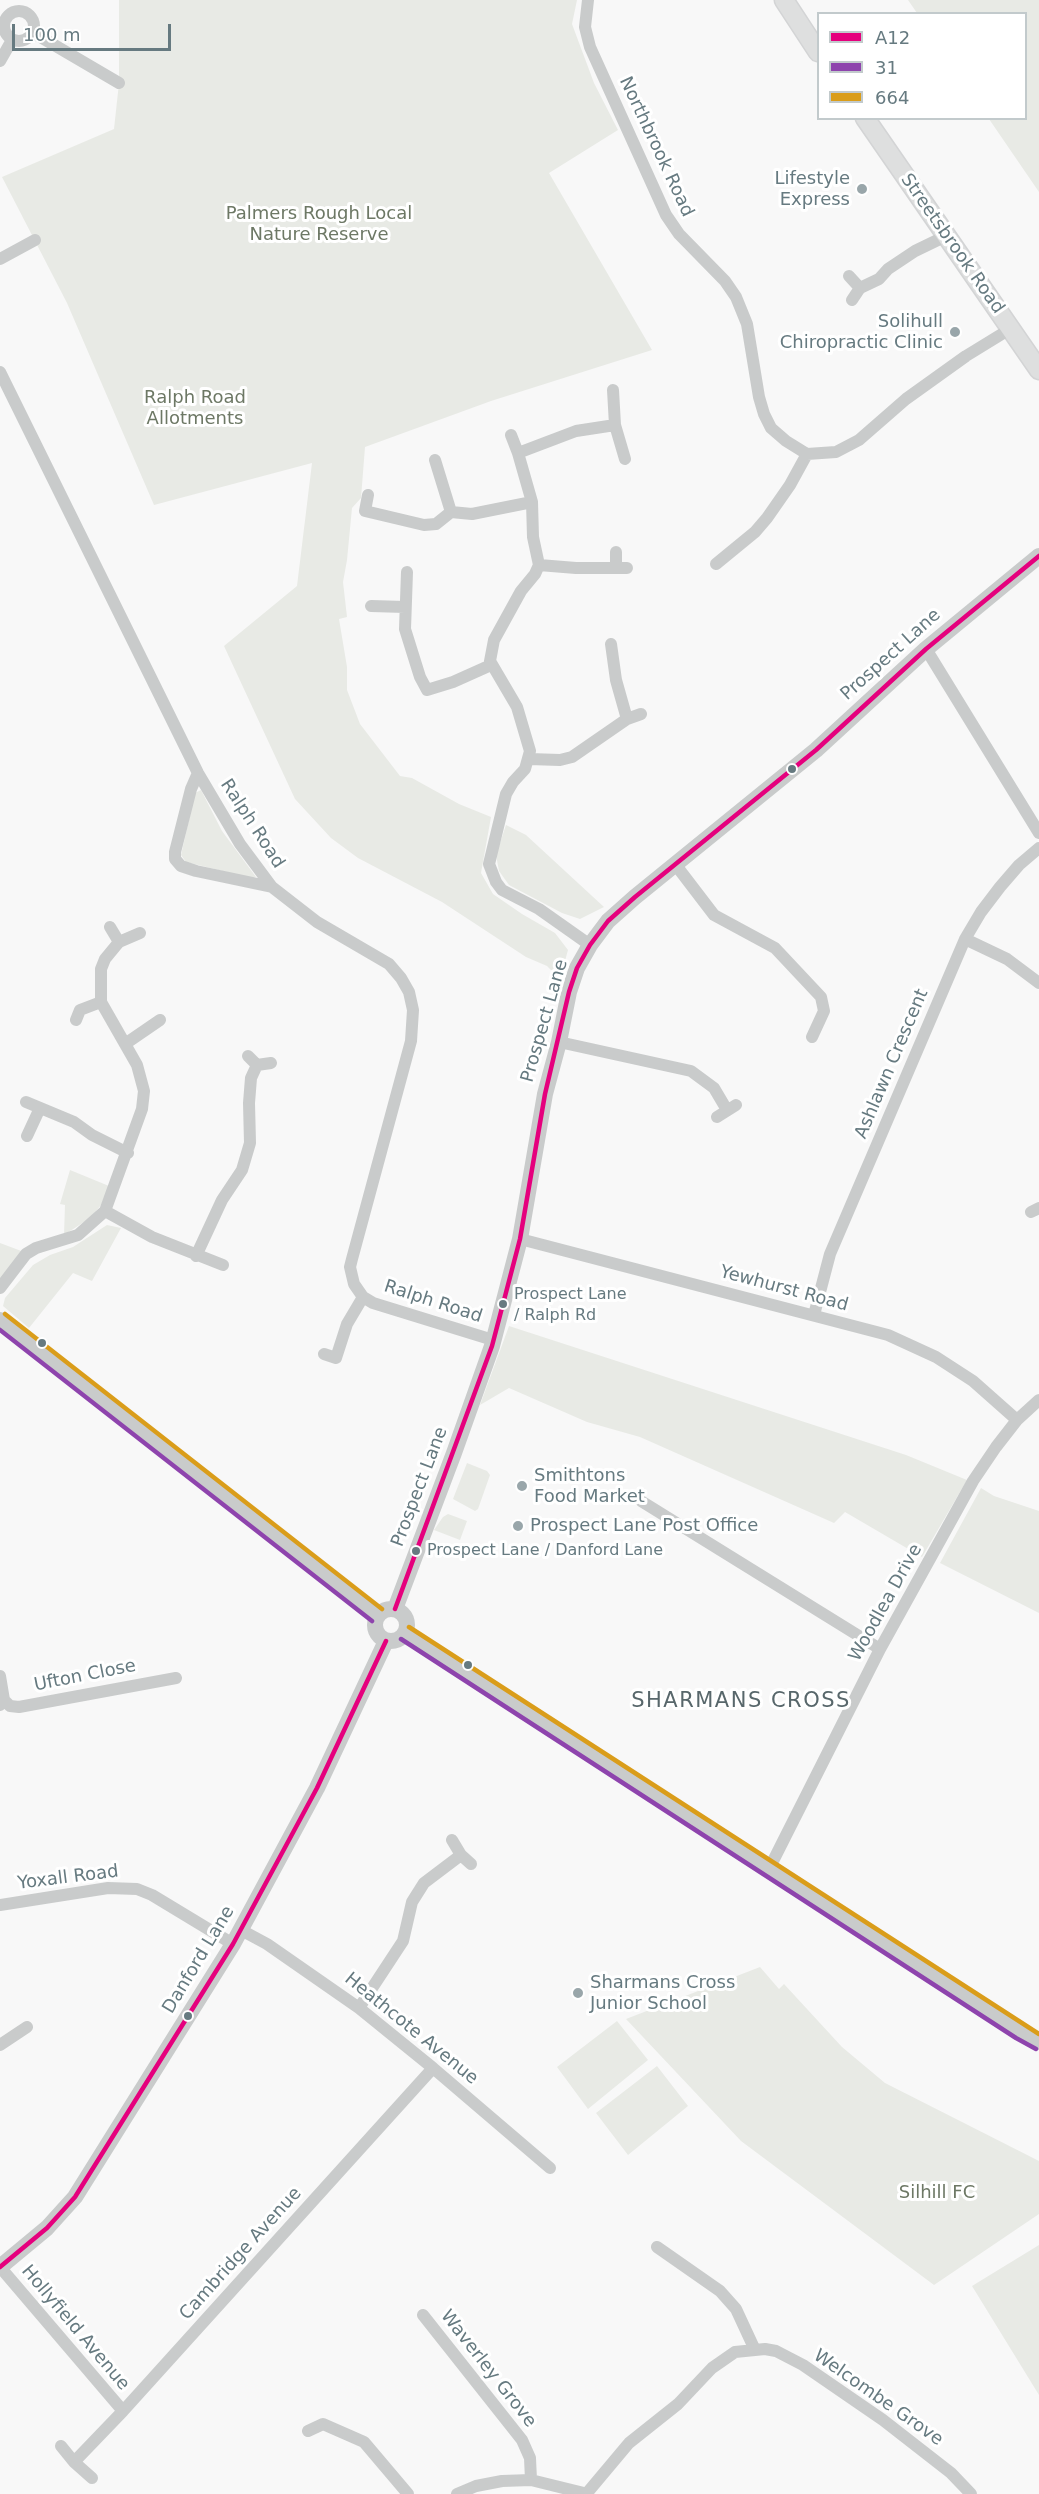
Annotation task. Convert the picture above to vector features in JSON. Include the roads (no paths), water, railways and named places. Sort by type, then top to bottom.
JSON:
[{"type":"main road","points":[[784,0],[817,49]]},
{"type":"main road","name":"Streetsbrook Road","points":[[866,120],[1039,370]]},
{"type":"street","points":[[25,13],[29,0]]},
{"type":"street","name":"Northbrook Road","points":[[588,0],[585,27],[590,47],[666,215],[679,234],[725,281],[736,297],[747,324],[759,397],[767,422],[778,435],[807,454]]},
{"type":"street","points":[[14,12],[25,13],[33,21],[32,32],[23,40],[12,40],[4,31],[2,19],[14,12]]},
{"type":"street","points":[[32,32],[119,83]]},
{"type":"street","points":[[0,61],[12,40]]},
{"type":"street","points":[[852,300],[860,288],[879,279],[888,269],[915,251],[946,236]]},
{"type":"street","points":[[0,259],[35,240]]},
{"type":"street","points":[[849,276],[860,288]]},
{"type":"street","points":[[716,564],[755,532],[767,518],[807,454],[836,452],[859,440],[906,399],[966,356],[1010,329]]},
{"type":"street","name":"Ralph Road","points":[[0,372],[198,773],[240,844],[272,887],[317,922],[389,964],[406,985],[412,1002],[414,1021],[411,1041],[350,1267],[354,1284],[363,1297],[413,1317],[493,1340]]},
{"type":"street","points":[[613,390],[615,425],[625,459]]},
{"type":"street","points":[[518,453],[576,431],[615,425]]},
{"type":"street","points":[[512,435],[532,502],[533,537],[539,565],[536,574],[520,591],[494,640],[490,654],[491,666],[517,707],[530,750],[525,769],[506,794],[489,864],[502,890],[539,909],[590,945]]},
{"type":"street","points":[[435,460],[451,512]]},
{"type":"street","points":[[368,495],[359,510],[424,525],[436,524],[451,512],[472,514],[532,502]]},
{"type":"street","points":[[539,565],[621,568],[615,552]]},
{"type":"street","name":"Prospect Lane","points":[[394,1609],[458,1444],[493,1340],[520,1239],[544,1094],[574,976],[590,945],[608,921],[816,750],[926,649],[1039,556]]},
{"type":"street","points":[[407,572],[405,628],[420,677],[427,690],[491,666]]},
{"type":"street","points":[[371,606],[405,607]]},
{"type":"street","points":[[611,644],[616,680],[627,719]]},
{"type":"street","points":[[926,649],[1039,833]]},
{"type":"street","points":[[529,759],[560,760],[572,757],[627,719],[641,714]]},
{"type":"street","points":[[198,773],[191,789],[174,852],[175,860],[182,866],[196,871],[272,887]]},
{"type":"street","name":"Ashlawn Crescent","points":[[814,1315],[830,1254],[965,939],[981,912],[1000,887],[1019,865],[1039,848]]},
{"type":"street","points":[[675,864],[714,915],[775,948],[821,998],[824,1011],[812,1037]]},
{"type":"street","points":[[110,927],[119,942]]},
{"type":"street","points":[[0,1288],[26,1254],[36,1248],[78,1234],[105,1211],[128,1153],[142,1109],[144,1091],[137,1065],[101,1002],[101,969],[105,959],[119,942],[140,933]]},
{"type":"street","points":[[965,939],[1008,959],[1039,983]]},
{"type":"street","points":[[76,1020],[80,1010],[101,1002]]},
{"type":"street","points":[[125,1044],[160,1020]]},
{"type":"street","points":[[559,1042],[691,1071],[714,1088],[727,1111]]},
{"type":"street","points":[[248,1056],[257,1065]]},
{"type":"street","points":[[257,1065],[271,1063]]},
{"type":"street","points":[[196,1256],[222,1200],[242,1170],[250,1143],[251,1078],[257,1065]]},
{"type":"street","points":[[26,1102],[74,1122],[92,1135],[128,1153]]},
{"type":"street","points":[[27,1136],[40,1108]]},
{"type":"street","points":[[105,1211],[153,1237],[223,1265]]},
{"type":"street","name":"Yewhurst Road","points":[[520,1239],[888,1335],[936,1357],[973,1381],[1017,1420]]},
{"type":"street","name":"Ralph Road","points":[[324,1354],[336,1358],[347,1324],[363,1297]]},
{"type":"street","points":[[0,1320],[377,1615]]},
{"type":"street","name":"Woodlea Drive","points":[[769,1869],[880,1649],[973,1481],[996,1446],[1017,1420],[1039,1400]]},
{"type":"street","points":[[642,1501],[880,1649]]},
{"type":"street","points":[[385,1609],[394,1609],[406,1618],[405,1633],[397,1640],[386,1641],[381,1638],[375,1628],[377,1615],[385,1609]]},
{"type":"street","points":[[405,1633],[1039,2042]]},
{"type":"street","name":"Danford Lane","points":[[0,2267],[46,2228],[75,2197],[237,1937],[317,1788],[386,1641]]},
{"type":"street","points":[[0,1676],[2,1702]]},
{"type":"street","name":"Ufton Close","points":[[2,1702],[19,1707],[176,1678]]},
{"type":"street","points":[[359,2008],[404,1941],[412,1902],[424,1883],[466,1859],[452,1840]]},
{"type":"street","name":"Yoxall Road","points":[[0,1905],[108,1888],[137,1890],[152,1895],[237,1937]]},
{"type":"street","name":"Heathcote Avenue","points":[[237,1937],[267,1944],[359,2008],[550,2168]]},
{"type":"street","points":[[0,2045],[27,2027]]},
{"type":"street","name":"Cambridge Avenue","points":[[74,2462],[123,2412],[433,2068]]},
{"type":"street","points":[[657,2247],[720,2291],[736,2309],[755,2350]]},
{"type":"street","name":"Hollyfield Avenue","points":[[0,2267],[123,2412]]},
{"type":"street","name":"Waverley Grove","points":[[423,2314],[522,2440],[530,2458],[531,2480]]},
{"type":"street","name":"Welcombe Grove","points":[[588,2494],[629,2443],[678,2404],[712,2368],[735,2352],[755,2350],[776,2351],[803,2365],[923,2450],[971,2494]]},
{"type":"street","points":[[308,2431],[323,2424],[364,2442],[408,2494]]},
{"type":"street","points":[[61,2446],[92,2478]]},
{"type":"street","points":[[457,2494],[476,2486],[502,2481],[531,2480],[588,2494]]},
{"type":"place","name":"Lifestyle Express","points":[[862,189]]},
{"type":"place","name":"Solihull Chiropractic Clinic","points":[[955,332]]},
{"type":"place","name":"Prospect Lane / Ralph Rd","points":[[503,1304]]},
{"type":"place","name":"Smithtons Food Market","points":[[522,1486]]},
{"type":"place","name":"Prospect Lane Post Office","points":[[518,1526]]},
{"type":"place","name":"Prospect Lane / Danford Lane","points":[[416,1551]]},
{"type":"place","name":"Sharmans Cross Junior School","points":[[578,1993]]},
{"type":"district","name":"SHARMANS CROSS","points":[[741,1702]]},
{"type":"park label","name":"Palmers Rough Local Nature Reserve","points":[[319,224]]},
{"type":"park label","name":"Ralph Road Allotments","points":[[195,408]]},
{"type":"park label","name":"Silhill FC","points":[[937,2193]]}]
